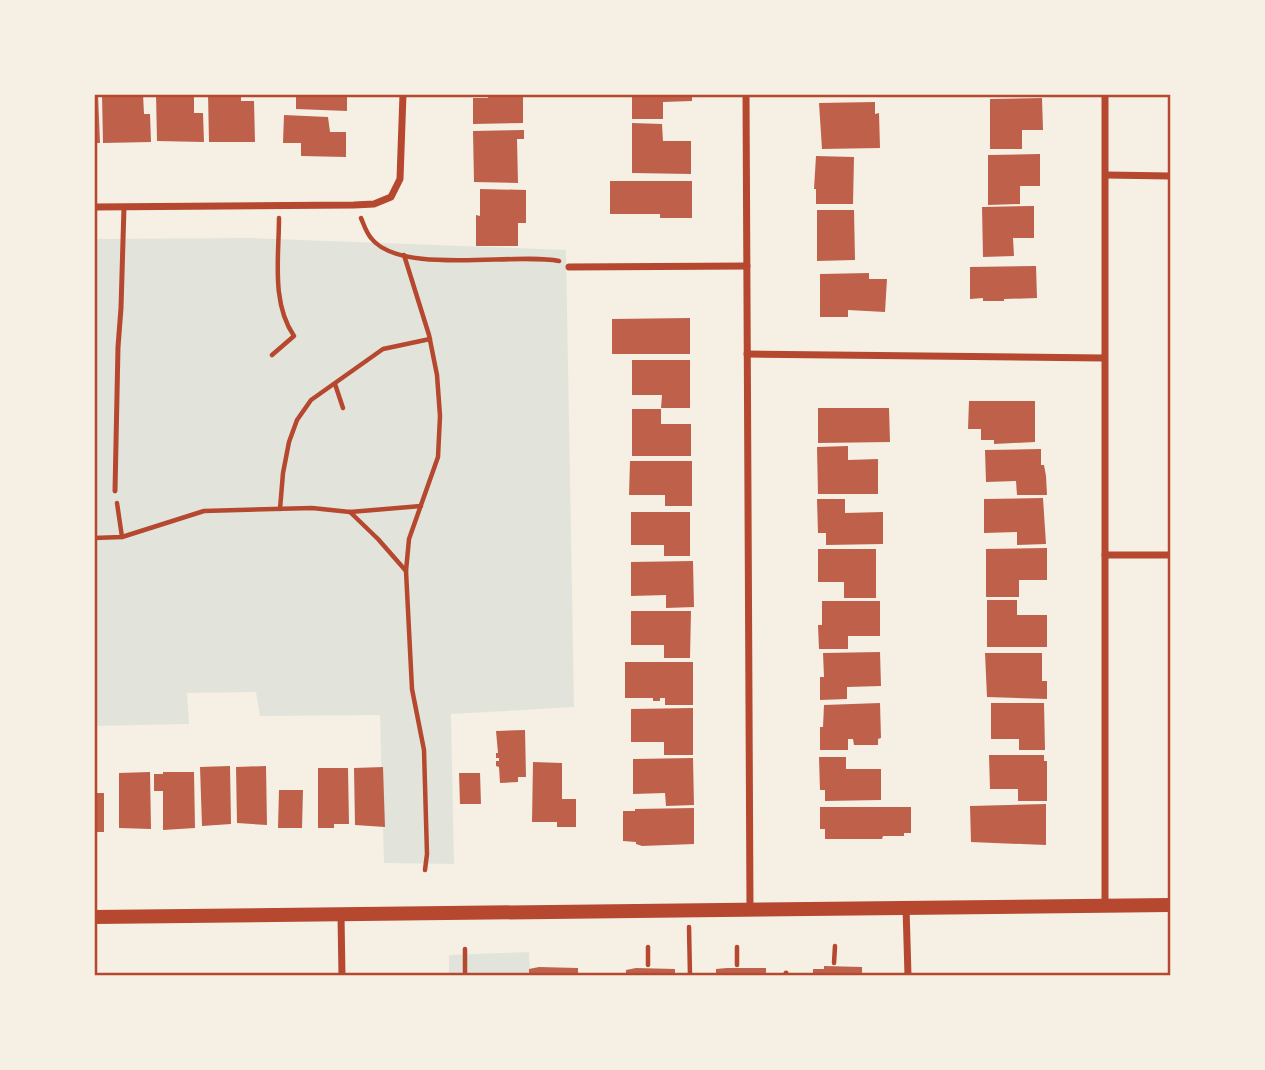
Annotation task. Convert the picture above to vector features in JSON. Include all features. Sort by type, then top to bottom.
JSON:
[{"type":"main road","points":[[94,917],[1171,905]]},
{"type":"street","points":[[94,207],[374,204],[391,197],[400,179],[403,94]]},
{"type":"street","points":[[746,94],[750,908]]},
{"type":"street","points":[[1105,94],[1105,905]]},
{"type":"street","points":[[1106,175],[1171,176]]},
{"type":"street","points":[[569,267],[747,266]]},
{"type":"street","points":[[747,354],[1104,358]]},
{"type":"street","points":[[1105,555],[1171,555]]},
{"type":"street","points":[[906,907],[908,975]]},
{"type":"street","points":[[341,916],[342,975]]},
{"type":"lane","points":[[116,491],[124,207]]},
{"type":"path","points":[[354,205],[371,239],[388,250],[404,255],[435,259],[557,260],[569,267]]},
{"type":"path","points":[[272,355],[294,336],[282,314],[279,293],[279,206]]},
{"type":"path","points":[[404,255],[430,339],[439,396],[438,457],[409,539],[406,571],[412,688],[424,750],[427,853],[425,870]]},
{"type":"path","points":[[280,509],[285,458],[292,430],[312,400],[383,349],[430,339]]},
{"type":"path","points":[[335,384],[343,408]]},
{"type":"path","points":[[116,491],[121,537]]},
{"type":"path","points":[[94,538],[121,537],[204,511],[280,509],[350,512],[421,506]]},
{"type":"path","points":[[350,512],[406,571]]},
{"type":"path","points":[[689,912],[690,975]]},
{"type":"path","points":[[834,963],[835,946]]},
{"type":"path","points":[[648,947],[648,965]]},
{"type":"path","points":[[737,947],[737,965]]},
{"type":"path","points":[[465,949],[465,975]]},
{"type":"shaded area","points":[[250,238],[566,250],[574,707],[451,714],[454,864],[384,863],[380,715],[260,716],[256,692],[187,693],[189,724],[95,726],[94,239]]},
{"type":"shaded area","points":[[529,952],[530,975],[449,975],[449,955]]},
{"type":"building","points":[[94,94],[98,94],[100,143],[94,143]]},
{"type":"building","points":[[102,94],[143,94],[144,114],[150,114],[151,142],[103,143]]},
{"type":"building","points":[[156,94],[194,94],[194,113],[203,113],[204,142],[157,141]]},
{"type":"building","points":[[208,94],[241,94],[241,101],[254,101],[255,142],[209,142]]},
{"type":"building","points":[[296,94],[347,94],[347,111],[296,109]]},
{"type":"building","points":[[488,94],[523,94],[523,123],[473,124],[473,98],[488,98]]},
{"type":"building","points":[[632,94],[692,94],[692,101],[663,102],[663,119],[632,119]]},
{"type":"building","points":[[1042,98],[1043,130],[1022,130],[1022,149],[990,149],[990,99]]},
{"type":"building","points":[[875,102],[875,114],[879,113],[880,148],[822,149],[819,103]]},
{"type":"building","points":[[284,115],[328,117],[330,132],[346,132],[346,157],[301,156],[301,143],[283,143]]},
{"type":"building","points":[[632,123],[662,124],[663,141],[691,141],[691,174],[632,173]]},
{"type":"building","points":[[524,130],[524,139],[517,139],[518,183],[474,182],[473,131]]},
{"type":"building","points":[[1040,154],[1040,186],[1020,186],[1020,204],[988,205],[988,155]]},
{"type":"building","points":[[816,156],[854,157],[853,204],[816,204]]},
{"type":"building","points":[[610,181],[692,181],[692,218],[660,218],[660,214],[610,214]]},
{"type":"building","points":[[480,189],[526,190],[526,223],[518,223],[518,246],[476,246],[476,215],[480,216]]},
{"type":"building","points":[[1034,206],[1034,238],[1013,238],[1014,256],[983,257],[982,207]]},
{"type":"building","points":[[817,210],[854,210],[855,260],[817,261]]},
{"type":"building","points":[[1036,266],[1037,298],[1004,301],[970,299],[970,267]]},
{"type":"building","points":[[869,273],[869,279],[887,279],[885,312],[848,310],[848,317],[820,317],[820,274]]},
{"type":"building","points":[[690,318],[690,354],[612,354],[612,319]]},
{"type":"building","points":[[632,360],[690,360],[690,408],[661,408],[662,395],[632,395]]},
{"type":"building","points":[[969,401],[1035,401],[1035,442],[994,444],[994,440],[981,440],[981,429],[968,429]]},
{"type":"building","points":[[818,408],[889,408],[890,442],[818,443]]},
{"type":"building","points":[[632,409],[661,409],[661,424],[691,424],[691,456],[632,456]]},
{"type":"building","points":[[848,446],[848,460],[878,459],[878,494],[818,494],[817,447]]},
{"type":"building","points":[[1041,449],[1047,495],[1017,495],[1016,481],[986,482],[985,450]]},
{"type":"building","points":[[630,461],[692,461],[692,506],[665,506],[665,495],[629,495]]},
{"type":"building","points":[[1043,498],[1046,544],[1017,545],[1017,532],[984,533],[984,499]]},
{"type":"building","points":[[817,499],[845,499],[845,513],[883,512],[883,544],[826,545],[826,533],[818,533]]},
{"type":"building","points":[[631,512],[690,512],[690,556],[664,556],[664,545],[631,545]]},
{"type":"building","points":[[1047,548],[1047,580],[1019,580],[1019,597],[986,597],[986,549]]},
{"type":"building","points":[[818,549],[876,549],[876,598],[844,598],[844,582],[818,582]]},
{"type":"building","points":[[693,561],[694,607],[666,608],[666,595],[631,596],[631,562]]},
{"type":"building","points":[[987,600],[1017,600],[1017,615],[1047,615],[1047,647],[987,647]]},
{"type":"building","points":[[822,601],[880,601],[880,636],[848,636],[848,649],[819,649],[818,625],[822,625]]},
{"type":"building","points":[[631,611],[691,611],[690,658],[664,658],[664,645],[631,645]]},
{"type":"building","points":[[880,652],[881,686],[847,687],[847,699],[820,700],[820,677],[824,677],[823,653]]},
{"type":"building","points":[[985,653],[1042,653],[1042,681],[1047,681],[1047,699],[987,697]]},
{"type":"building","points":[[625,662],[693,662],[693,705],[665,705],[665,698],[653,701],[653,698],[625,698]]},
{"type":"building","points":[[880,703],[881,738],[878,739],[878,745],[854,745],[853,739],[848,739],[848,750],[820,750],[824,705]]},
{"type":"building","points":[[991,703],[1044,703],[1045,750],[1019,750],[1019,739],[991,739]]},
{"type":"building","points":[[693,708],[693,755],[664,755],[664,742],[631,742],[631,709]]},
{"type":"building","points":[[525,730],[526,777],[518,777],[518,782],[500,783],[499,767],[496,766],[499,758],[496,758],[496,731]]},
{"type":"building","points":[[989,755],[1044,755],[1044,761],[1047,761],[1047,801],[1018,801],[1018,789],[990,789]]},
{"type":"building","points":[[819,757],[846,757],[846,769],[881,769],[881,800],[825,801],[825,790],[820,790]]},
{"type":"building","points":[[693,758],[694,805],[666,806],[665,793],[633,794],[633,759]]},
{"type":"building","points":[[533,762],[562,763],[562,799],[576,799],[576,827],[557,827],[557,822],[532,822]]},
{"type":"building","points":[[230,766],[231,824],[202,826],[200,767]]},
{"type":"building","points":[[266,766],[267,825],[237,823],[236,767]]},
{"type":"building","points":[[383,767],[385,827],[355,825],[354,768]]},
{"type":"building","points":[[318,768],[348,768],[349,824],[318,828]]},
{"type":"building","points":[[150,772],[151,829],[119,828],[119,773]]},
{"type":"building","points":[[194,772],[195,828],[163,830],[163,791],[154,791],[154,774]]},
{"type":"building","points":[[459,773],[480,773],[481,804],[460,804]]},
{"type":"building","points":[[279,790],[303,790],[302,828],[278,828]]},
{"type":"building","points":[[94,793],[104,793],[104,832],[94,832]]},
{"type":"building","points":[[1046,804],[1046,845],[971,842],[970,806]]},
{"type":"building","points":[[820,807],[911,807],[911,833],[904,833],[904,836],[883,836],[882,839],[825,839],[825,829],[820,829]]},
{"type":"building","points":[[694,808],[694,844],[642,846],[636,842],[623,841],[623,811]]},
{"type":"building","points":[[824,966],[862,967],[862,976],[813,976],[813,969],[824,969]]},
{"type":"building","points":[[578,968],[578,976],[529,976],[529,969]]},
{"type":"building","points":[[766,968],[766,976],[716,976],[716,969]]},
{"type":"building","points":[[675,969],[675,976],[626,976],[626,970]]}]
